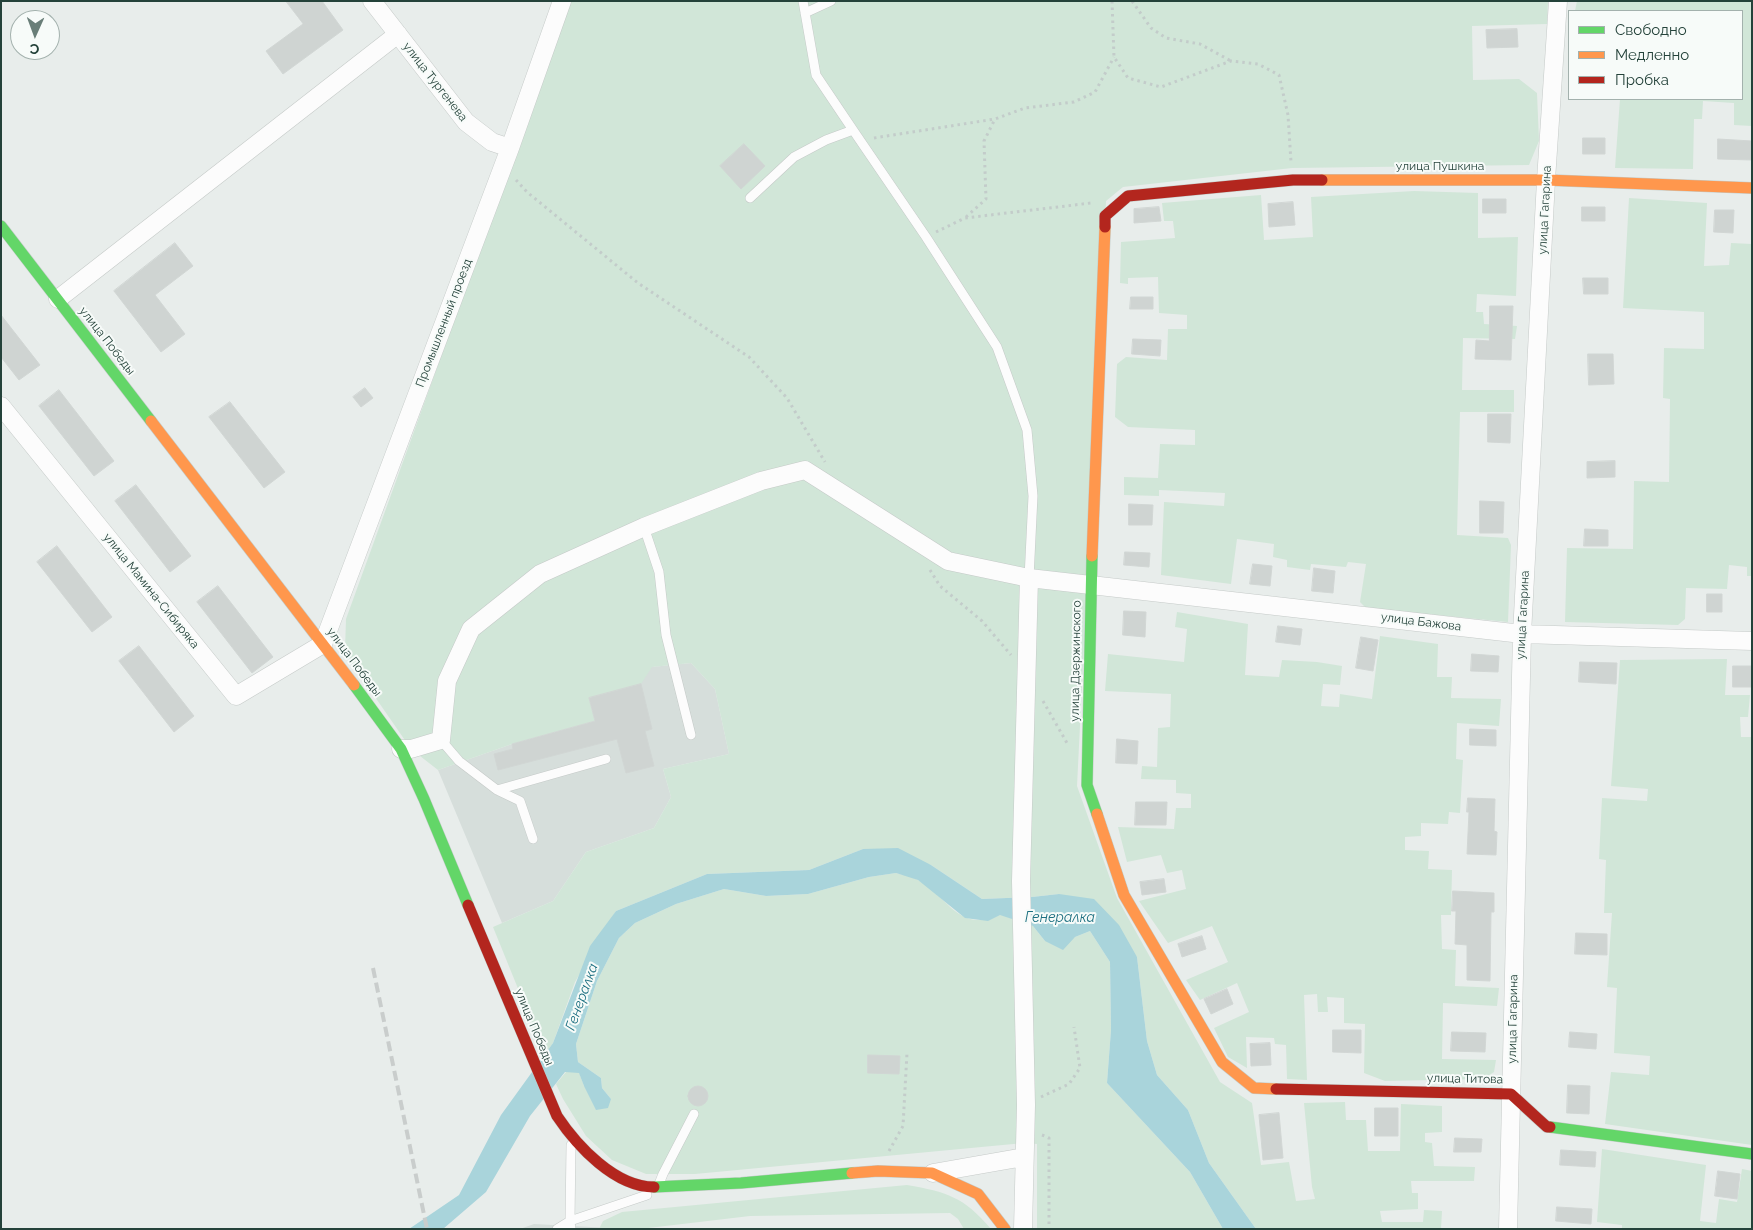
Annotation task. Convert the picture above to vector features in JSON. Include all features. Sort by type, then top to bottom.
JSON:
[{"type":"street","name":"улица Тургенева","points":[[372,1],[466,122],[492,142],[510,148]]},
{"type":"street","name":"Промышленный проезд","points":[[323,644],[510,148],[562,1]]},
{"type":"street","name":"улица Гагарина","points":[[1508,1229],[1522,634],[1546,180],[1558,1]]},
{"type":"street","points":[[58,299],[398,34]]},
{"type":"street","name":"улица Пушкина","points":[[1128,196],[1293,180],[1546,180],[1752,188]]},
{"type":"street","name":"улица Дзержинского","points":[[1128,196],[1105,216],[1091,585],[1087,785],[1124,895],[1222,1062],[1254,1088]]},
{"type":"street","name":"улица Победы","points":[[1,226],[323,644],[401,749],[557,1116],[571,1137],[600,1164],[620,1177],[645,1186],[671,1187],[878,1171],[932,1173]]},
{"type":"street","name":"улица Мамина-Сибиряка","points":[[3,411],[236,696],[323,644]]},
{"type":"street","name":"улица Бажова","points":[[441,740],[447,681],[472,629],[540,574],[644,527],[761,481],[805,470],[948,561],[1030,578],[1522,634],[1752,641]]},
{"type":"street","points":[[1023,1229],[1026,1105],[1021,881],[1030,578]]},
{"type":"street","points":[[401,749],[441,740]]},
{"type":"street","name":"улица Титова","points":[[1254,1088],[1511,1094],[1548,1127],[1752,1154]]},
{"type":"street","points":[[932,1173],[1024,1158]]},
{"type":"street","points":[[932,1173],[978,1194],[1005,1229]]},
{"type":"lane","points":[[803,1],[816,74],[997,346],[1027,430],[1033,496],[1030,578]]},
{"type":"lane","points":[[805,13],[831,1]]},
{"type":"lane","points":[[750,198],[794,157],[826,140],[853,130]]},
{"type":"lane","points":[[644,527],[659,572],[666,634],[691,735]]},
{"type":"lane","points":[[441,740],[459,761],[496,790],[520,802],[533,839]]},
{"type":"lane","points":[[496,790],[606,759]]},
{"type":"lane","points":[[658,1187],[662,1174],[694,1114]]},
{"type":"lane","points":[[571,1137],[571,1225]]},
{"type":"lane","points":[[557,1229],[671,1187]]},
{"type":"path","points":[[860,140],[995,118],[1025,108],[1074,102],[1095,92],[1114,57],[1112,1]]},
{"type":"path","points":[[1132,1],[1150,28],[1166,38],[1200,44],[1231,62]]},
{"type":"path","points":[[1114,57],[1128,78],[1161,87],[1231,62],[1258,64],[1279,75],[1288,115],[1293,180]]},
{"type":"path","points":[[926,237],[965,218],[986,198],[984,141],[995,118]]},
{"type":"path","points":[[965,218],[1097,202]]},
{"type":"path","points":[[1026,1105],[1069,1084],[1080,1068],[1074,1027]]},
{"type":"path","points":[[903,1126],[907,1053]]},
{"type":"path","points":[[1042,1135],[1049,1138],[1049,1229]]},
{"type":"shaded area","points":[[691,663],[715,689],[729,754],[663,769],[671,797],[654,828],[586,852],[553,901],[502,923],[438,770],[512,744],[595,722],[589,698],[651,667]]},
{"type":"shaded area","points":[[534,1224],[629,1229],[520,1229]]},
{"type":"green space","points":[[570,1],[1548,1],[1547,24],[1472,26],[1473,80],[1519,79],[1537,93],[1539,141],[1529,165],[1292,168],[1123,187],[1106,201],[1077,786],[1117,898],[1220,1082],[1252,1103],[1261,1165],[1289,1162],[1296,1201],[1315,1199],[1312,1187],[1304,1103],[1345,1102],[1346,1120],[1366,1120],[1368,1151],[1400,1151],[1401,1104],[1442,1106],[1442,1132],[1425,1133],[1425,1142],[1432,1143],[1434,1166],[1475,1167],[1474,1181],[1411,1181],[1412,1193],[1418,1193],[1418,1209],[1380,1211],[1382,1222],[1423,1222],[1424,1210],[1442,1211],[1441,1229],[1256,1229],[1209,1163],[1188,1110],[1157,1075],[1147,1041],[1137,957],[1059,894],[982,899],[931,865],[863,849],[809,870],[707,874],[616,911],[575,982],[553,1043],[545,1055],[493,927],[553,901],[586,852],[654,828],[671,797],[663,769],[729,754],[715,689],[691,663],[652,667],[641,684],[589,698],[595,721],[512,744],[438,770],[411,749],[355,668],[345,650],[346,619]]},
{"type":"green space","points":[[1577,1],[1752,1],[1752,126],[1734,125],[1734,103],[1703,101],[1702,119],[1694,119],[1693,169],[1615,168],[1620,100],[1743,100],[1743,10],[1575,10]]},
{"type":"green space","points":[[1414,191],[1478,193],[1478,238],[1518,237],[1516,296],[1477,294],[1476,312],[1483,312],[1484,324],[1517,326],[1515,339],[1463,338],[1462,390],[1514,390],[1514,412],[1460,412],[1457,535],[1508,538],[1511,545],[1508,622],[1366,608],[1360,602],[1366,564],[1348,562],[1346,567],[1311,564],[1310,570],[1287,567],[1287,560],[1273,557],[1274,544],[1237,539],[1231,584],[1161,575],[1164,502],[1224,506],[1225,493],[1159,490],[1159,496],[1124,495],[1124,477],[1158,478],[1160,444],[1195,445],[1195,430],[1128,427],[1115,417],[1117,364],[1126,357],[1167,360],[1168,329],[1187,329],[1187,315],[1159,313],[1158,277],[1128,278],[1128,284],[1120,283],[1121,242],[1175,238],[1173,221],[1164,221],[1162,203],[1261,195],[1264,240],[1313,237],[1311,197]]},
{"type":"green space","points":[[1629,198],[1707,203],[1704,266],[1729,265],[1731,243],[1752,244],[1752,576],[1747,576],[1747,567],[1729,565],[1727,589],[1686,588],[1685,619],[1678,625],[1565,622],[1567,548],[1633,549],[1634,481],[1669,482],[1670,399],[1663,398],[1664,348],[1704,349],[1704,312],[1623,308]]},
{"type":"green space","points":[[1177,612],[1248,624],[1245,675],[1279,677],[1282,660],[1342,666],[1340,685],[1323,684],[1321,706],[1339,707],[1340,694],[1372,699],[1380,636],[1438,644],[1437,677],[1452,677],[1451,698],[1501,699],[1499,726],[1457,723],[1456,759],[1463,760],[1460,813],[1449,812],[1448,824],[1421,823],[1421,836],[1405,837],[1405,850],[1429,851],[1428,869],[1452,870],[1451,915],[1441,915],[1442,949],[1456,950],[1455,986],[1499,988],[1497,1006],[1443,1003],[1442,1059],[1496,1060],[1494,1072],[1483,1079],[1385,1081],[1364,1073],[1365,1024],[1344,1023],[1344,998],[1327,997],[1328,1012],[1318,1012],[1317,994],[1304,995],[1307,1080],[1287,1079],[1286,1045],[1275,1044],[1274,1038],[1246,1037],[1247,1068],[1228,1057],[1214,1028],[1249,1012],[1237,983],[1200,1000],[1186,980],[1228,962],[1212,926],[1168,943],[1139,901],[1186,889],[1182,870],[1167,873],[1161,855],[1127,862],[1118,827],[1174,829],[1176,808],[1191,808],[1191,794],[1176,793],[1176,780],[1141,779],[1142,766],[1157,767],[1158,728],[1170,727],[1171,694],[1105,691],[1108,654],[1184,662],[1187,629],[1175,627]]},
{"type":"green space","points":[[1727,659],[1725,695],[1750,695],[1748,717],[1740,717],[1741,737],[1752,737],[1752,1145],[1605,1124],[1611,1072],[1649,1075],[1650,1056],[1614,1053],[1617,988],[1607,987],[1612,913],[1604,913],[1606,860],[1599,859],[1602,798],[1647,801],[1648,789],[1611,786],[1620,660]]},
{"type":"green space","points":[[896,873],[918,880],[955,911],[964,917],[974,920],[986,919],[1000,914],[1033,926],[1045,941],[1075,937],[1090,931],[1110,962],[1111,1030],[1107,1083],[1190,1172],[1223,1229],[1037,1229],[1037,1144],[1024,1143],[695,1174],[646,1174],[612,1160],[586,1136],[556,1084],[566,1072],[579,1072],[584,1086],[611,1099],[602,1088],[601,1078],[578,1062],[576,1044],[597,981],[619,938],[635,923],[676,904],[724,889],[766,896],[808,894],[869,877]]},
{"type":"green space","points":[[1602,1149],[1706,1165],[1700,1221],[1716,1223],[1719,1199],[1737,1202],[1742,1169],[1752,1171],[1752,1229],[1622,1229],[1622,1225],[1597,1222]]},
{"type":"green space","points":[[907,1185],[933,1190],[954,1198],[972,1210],[991,1229],[964,1229],[958,1219],[950,1213],[750,1216],[640,1229],[599,1229],[603,1221],[622,1212]]},
{"type":"water","name":"Генералка","points":[[898,848],[931,865],[982,899],[1059,894],[1094,899],[1119,925],[1137,957],[1147,1041],[1157,1075],[1188,1110],[1209,1163],[1256,1229],[1223,1229],[1190,1172],[1107,1083],[1111,1030],[1110,962],[1090,931],[1075,937],[1063,950],[1045,941],[1033,926],[1000,915],[988,921],[965,918],[918,880],[896,873],[869,877],[808,894],[766,896],[724,889],[676,904],[635,923],[619,938],[597,981],[576,1044],[578,1062],[601,1078],[602,1088],[611,1099],[608,1108],[596,1110],[579,1073],[565,1072],[530,1116],[486,1192],[443,1229],[409,1229],[459,1195],[501,1115],[553,1043],[590,946],[616,911],[707,874],[809,870],[863,849]]},
{"type":"building","points":[[286,1],[322,1],[343,30],[283,74],[266,51],[303,24]]},
{"type":"building","points":[[1517,29],[1518,47],[1487,48],[1486,30]]},
{"type":"building","points":[[1583,138],[1605,138],[1605,154],[1583,154]]},
{"type":"building","points":[[1718,139],[1752,141],[1752,160],[1718,159]]},
{"type":"building","points":[[744,144],[765,166],[741,189],[720,166]]},
{"type":"building","points":[[1483,199],[1506,199],[1506,213],[1483,213]]},
{"type":"building","points":[[1293,202],[1295,225],[1269,227],[1268,204]]},
{"type":"building","points":[[1159,207],[1161,221],[1134,223],[1134,209]]},
{"type":"building","points":[[1582,207],[1605,207],[1605,221],[1582,221]]},
{"type":"building","points":[[1715,210],[1734,210],[1733,233],[1714,232]]},
{"type":"building","points":[[175,243],[193,266],[155,295],[185,334],[161,352],[114,291]]},
{"type":"building","points":[[1583,278],[1608,278],[1608,294],[1584,294]]},
{"type":"building","points":[[1131,297],[1153,297],[1153,309],[1130,309]]},
{"type":"building","points":[[1490,306],[1513,306],[1511,360],[1475,359],[1476,340],[1489,341]]},
{"type":"building","points":[[1,315],[40,365],[19,380],[1,357]]},
{"type":"building","points":[[1133,339],[1161,340],[1160,356],[1132,354]]},
{"type":"building","points":[[1588,354],[1613,354],[1614,384],[1589,385]]},
{"type":"building","points":[[365,388],[373,398],[361,407],[353,397]]},
{"type":"building","points":[[59,390],[114,461],[94,476],[39,406]]},
{"type":"building","points":[[230,402],[285,472],[264,488],[209,417]]},
{"type":"building","points":[[1488,414],[1511,414],[1510,443],[1488,442]]},
{"type":"building","points":[[1615,461],[1615,477],[1587,478],[1587,462]]},
{"type":"building","points":[[136,485],[191,556],[170,572],[115,501]]},
{"type":"building","points":[[1480,501],[1504,502],[1503,533],[1480,533]]},
{"type":"building","points":[[1129,504],[1153,505],[1152,525],[1129,525]]},
{"type":"building","points":[[1585,529],[1608,530],[1608,546],[1584,546]]},
{"type":"building","points":[[57,546],[112,617],[92,632],[37,562]]},
{"type":"building","points":[[1125,552],[1150,553],[1149,567],[1124,565]]},
{"type":"building","points":[[1253,564],[1272,566],[1270,586],[1250,584]]},
{"type":"building","points":[[1314,568],[1335,571],[1333,593],[1312,591]]},
{"type":"building","points":[[218,586],[273,657],[252,673],[197,602]]},
{"type":"building","points":[[1707,594],[1722,594],[1722,612],[1707,612]]},
{"type":"building","points":[[1124,611],[1146,612],[1145,637],[1123,635]]},
{"type":"building","points":[[1278,626],[1302,629],[1300,645],[1276,642]]},
{"type":"building","points":[[1361,637],[1378,640],[1373,671],[1356,668]]},
{"type":"building","points":[[139,646],[194,716],[174,732],[119,661]]},
{"type":"building","points":[[1472,654],[1499,656],[1498,672],[1471,671]]},
{"type":"building","points":[[1580,662],[1617,663],[1616,684],[1579,682]]},
{"type":"building","points":[[1733,666],[1752,666],[1752,687],[1733,687]]},
{"type":"building","points":[[641,684],[652,729],[645,731],[654,766],[626,773],[617,739],[498,770],[494,754],[513,749],[512,744],[595,721],[589,698]]},
{"type":"building","points":[[1470,729],[1496,730],[1496,746],[1470,745]]},
{"type":"building","points":[[1117,739],[1138,741],[1137,764],[1116,763]]},
{"type":"building","points":[[1468,798],[1495,799],[1494,831],[1497,832],[1496,855],[1467,854]]},
{"type":"building","points":[[1136,802],[1167,802],[1166,825],[1135,825]]},
{"type":"building","points":[[1164,879],[1166,892],[1142,895],[1140,882]]},
{"type":"building","points":[[1453,891],[1494,893],[1494,912],[1491,912],[1490,981],[1467,980],[1467,945],[1455,944],[1456,911],[1452,911]]},
{"type":"building","points":[[1576,933],[1607,934],[1607,955],[1575,954]]},
{"type":"building","points":[[1202,936],[1206,949],[1182,957],[1178,944]]},
{"type":"building","points":[[1227,989],[1233,1004],[1211,1014],[1204,999]]},
{"type":"building","points":[[1333,1030],[1361,1030],[1361,1053],[1333,1052]]},
{"type":"building","points":[[1452,1032],[1486,1033],[1485,1052],[1451,1051]]},
{"type":"building","points":[[1570,1032],[1597,1034],[1596,1049],[1569,1047]]},
{"type":"building","points":[[1270,1043],[1271,1065],[1251,1066],[1250,1044]]},
{"type":"building","points":[[868,1055],[900,1056],[899,1074],[868,1073]]},
{"type":"building","points":[[1568,1085],[1590,1086],[1589,1114],[1567,1113]]},
{"type":"building","points":[[698,1086],[705,1089],[708,1096],[705,1103],[698,1106],[691,1103],[688,1096],[691,1089]]},
{"type":"building","points":[[1375,1108],[1398,1108],[1398,1136],[1375,1136]]},
{"type":"building","points":[[1279,1113],[1283,1158],[1263,1160],[1259,1115]]},
{"type":"building","points":[[1455,1138],[1482,1139],[1481,1152],[1454,1152]]},
{"type":"building","points":[[1561,1150],[1596,1152],[1595,1167],[1560,1165]]},
{"type":"building","points":[[1718,1171],[1740,1174],[1737,1199],[1715,1196]]},
{"type":"building","points":[[1557,1207],[1592,1209],[1591,1224],[1556,1221]]},
{"type":"railway","points":[[373,968],[427,1229]]},
{"type":"traffic: fast","points":[[1,226],[151,421]]},
{"type":"traffic: fast","points":[[1092,556],[1087,785],[1097,814]]},
{"type":"traffic: fast","points":[[354,685],[401,749],[468,905]]},
{"type":"traffic: fast","points":[[1550,1127],[1752,1154]]},
{"type":"traffic: fast","points":[[654,1187],[741,1183],[852,1173]]},
{"type":"traffic: slow","points":[[1322,180],[1546,180],[1752,188]]},
{"type":"traffic: slow","points":[[1092,556],[1105,227]]},
{"type":"traffic: slow","points":[[151,421],[354,685]]},
{"type":"traffic: slow","points":[[1097,814],[1124,895],[1222,1062],[1254,1088],[1276,1089]]},
{"type":"traffic: slow","points":[[852,1173],[878,1171],[932,1173],[978,1194],[1005,1229]]},
{"type":"traffic: jam","points":[[1105,227],[1105,216],[1128,196],[1293,180],[1322,180]]},
{"type":"traffic: jam","points":[[468,905],[557,1116],[575,1140],[598,1163],[625,1180],[639,1185],[654,1187]]},
{"type":"traffic: jam","points":[[1276,1089],[1511,1094],[1547,1127],[1550,1127]]}]
